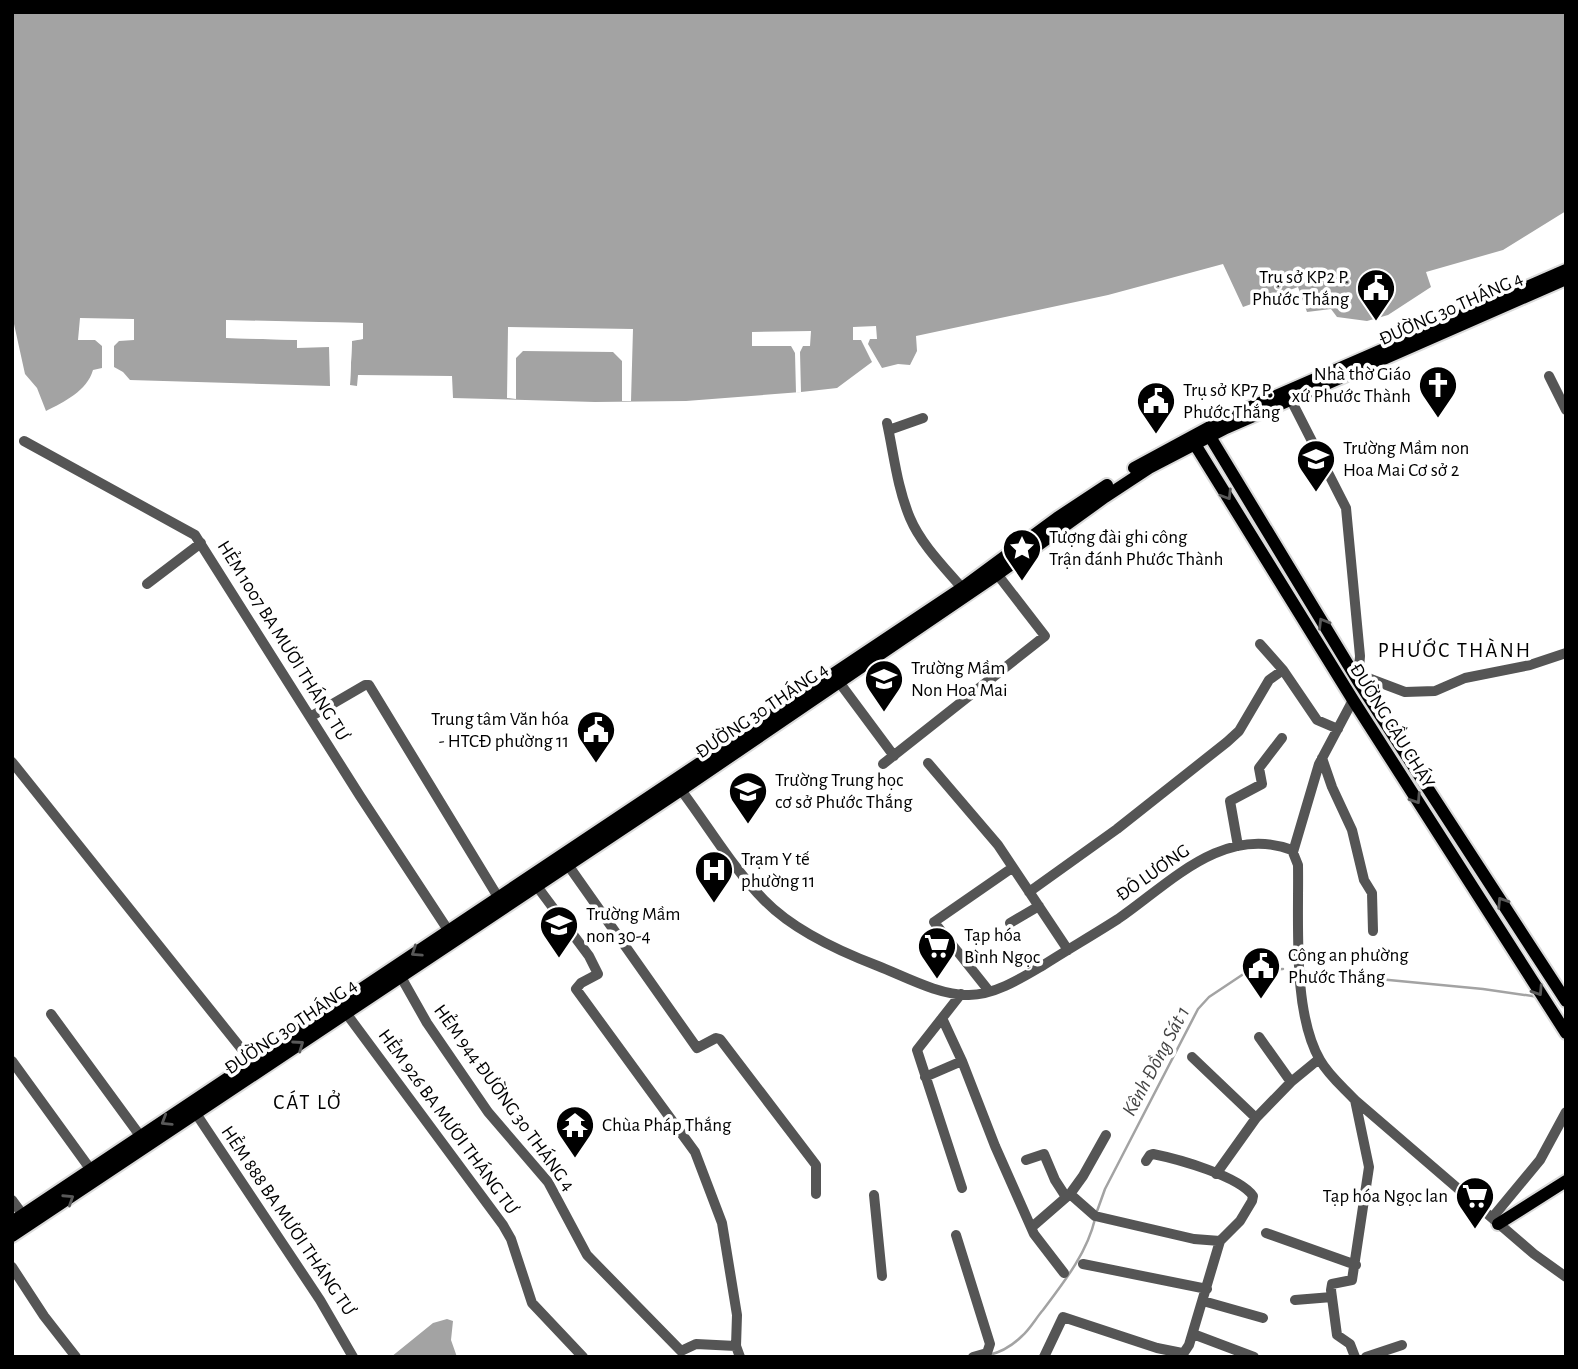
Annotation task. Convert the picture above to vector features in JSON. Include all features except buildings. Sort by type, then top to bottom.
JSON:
[{"type":"main road","name":"ĐƯỜNG 30 THÁNG 4","points":[[1254,411],[1291,400],[1566,270]]},
{"type":"main road","name":"ĐƯỜNG 30 THÁNG 4","points":[[256,1067],[346,1013],[568,865],[678,785],[965,591],[1149,459],[1453,324],[1566,280]]},
{"type":"main road","name":"ĐƯỜNG CẦU CHÁY","points":[[1208,432],[1407,757],[1566,1001]]},
{"type":"main road","name":"ĐƯỜNG CẦU CHÁY","points":[[1193,441],[1353,700],[1566,1033]]},
{"type":"main road","name":"ĐƯỜNG 30 THÁNG 4","points":[[22,1221],[194,1110],[448,929],[839,682],[859,662]]},
{"type":"main road","points":[[1394,765],[1407,757]]},
{"type":"main road","name":"ĐƯỜNG 30 THÁNG 4","points":[[12,1236],[22,1221],[91,1170],[141,1137],[194,1110]]},
{"type":"main road","points":[[1495,1221],[1566,1181]]},
{"type":"street","points":[[1549,376],[1566,410]]},
{"type":"street","points":[[1291,400],[1346,508],[1360,656],[1359,678],[1405,692],[1436,691],[1465,678],[1530,665],[1566,653]]},
{"type":"street","points":[[923,418],[888,426],[898,481],[911,521],[936,557],[965,591]]},
{"type":"street","name":"HẺM 1007 BA MƯƠI THÁNG TƯ","points":[[24,441],[195,535],[448,929]]},
{"type":"street","points":[[147,584],[201,542]]},
{"type":"street","points":[[883,764],[1045,636],[994,570]]},
{"type":"street","points":[[1260,645],[1283,670],[1317,720],[1338,729]]},
{"type":"street","points":[[1029,892],[1117,829],[1239,731],[1269,680],[1283,670]]},
{"type":"street","points":[[839,682],[894,756]]},
{"type":"street","points":[[310,717],[369,685],[498,897]]},
{"type":"street","points":[[1353,700],[1322,758],[1293,852],[1298,865],[1302,1008],[1310,1040],[1328,1073],[1355,1100],[1495,1221],[1566,1277]]},
{"type":"street","points":[[1238,846],[1230,802],[1262,784],[1259,768],[1282,738]]},
{"type":"street","points":[[1322,758],[1352,830],[1364,880],[1372,893],[1373,931]]},
{"type":"street","points":[[12,762],[256,1067]]},
{"type":"street","points":[[928,763],[998,845],[1068,950]]},
{"type":"street","name":"ĐÔ LƯƠNG","points":[[678,785],[742,875],[774,910],[836,948],[930,987],[970,995],[989,991],[1027,975],[1119,918],[1175,875],[1204,858],[1238,846],[1280,845],[1293,852]]},
{"type":"street","points":[[568,865],[697,1048],[716,1038],[720,1039],[816,1165],[816,1194]]},
{"type":"street","points":[[989,991],[934,922],[1012,868]]},
{"type":"street","points":[[536,885],[589,956],[598,974],[581,983],[576,989],[695,1152],[722,1223],[737,1314],[738,1352]]},
{"type":"street","points":[[1010,923],[1039,906]]},
{"type":"street","name":"HẺM 944 ĐƯỜNG 30 THÁNG 4","points":[[401,977],[427,1023],[488,1112],[548,1182],[587,1255],[677,1354],[696,1344],[738,1352]]},
{"type":"street","points":[[961,994],[917,1050],[962,1188]]},
{"type":"street","name":"HẺM 926 BA MƯƠI THÁNG TƯ","points":[[346,1013],[503,1224],[511,1239],[532,1303],[583,1357]]},
{"type":"street","points":[[51,1014],[141,1137]]},
{"type":"street","points":[[942,1018],[1032,1227],[1064,1273]]},
{"type":"street","points":[[1259,1037],[1291,1082]]},
{"type":"street","points":[[1192,1057],[1256,1118]]},
{"type":"street","points":[[1216,1174],[1256,1118],[1291,1082],[1319,1059]]},
{"type":"street","points":[[12,1060],[91,1170]]},
{"type":"street","points":[[925,1077],[962,1061]]},
{"type":"street","points":[[1355,1100],[1369,1167],[1352,1280],[1332,1284],[1337,1335],[1350,1344],[1355,1357]]},
{"type":"street","name":"HẺM 888 BA MƯƠI THÁNG TƯ","points":[[194,1110],[320,1300],[354,1357]]},
{"type":"street","points":[[1495,1221],[1540,1160],[1566,1112]]},
{"type":"street","points":[[1032,1227],[1068,1195],[1083,1176],[1106,1135]]},
{"type":"street","points":[[1026,1160],[1044,1154],[1055,1180],[1068,1195],[1095,1216],[1194,1239],[1220,1241]]},
{"type":"street","points":[[1044,1357],[1063,1317],[1182,1355],[1189,1345],[1220,1241],[1240,1221],[1253,1198],[1251,1192],[1239,1183],[1216,1174],[1160,1156],[1150,1155],[1146,1161]]},
{"type":"street","points":[[874,1195],[882,1276]]},
{"type":"street","points":[[12,1200],[22,1221]]},
{"type":"street","points":[[1266,1233],[1356,1265]]},
{"type":"street","points":[[956,1235],[990,1344],[987,1353],[974,1357]]},
{"type":"street","points":[[1083,1264],[1207,1289]]},
{"type":"street","points":[[12,1267],[44,1316],[76,1357]]},
{"type":"street","points":[[1295,1300],[1332,1297]]},
{"type":"street","points":[[1203,1301],[1263,1318]]},
{"type":"street","points":[[1193,1334],[1254,1357]]},
{"type":"street","points":[[1366,1357],[1402,1345]]},
{"type":"shaded area","points":[[12,12],[1566,12],[1566,211],[1503,250],[1426,272],[1431,287],[1388,315],[1367,321],[1337,317],[1331,309],[1307,312],[1298,287],[1243,307],[1223,264],[1108,295],[916,336],[917,351],[910,365],[898,364],[882,368],[868,344],[870,339],[877,339],[876,326],[853,327],[853,340],[861,340],[872,362],[837,388],[686,401],[595,402],[453,398],[452,376],[358,375],[357,386],[350,385],[352,340],[363,339],[362,323],[226,321],[226,338],[297,340],[297,348],[329,347],[330,386],[130,380],[114,367],[114,346],[119,341],[134,340],[134,319],[80,318],[78,340],[95,340],[102,346],[102,368],[93,370],[86,384],[74,395],[46,411],[37,388],[25,374],[12,324]]},
{"type":"shaded area","points":[[447,1319],[453,1321],[451,1340],[457,1357],[391,1357],[433,1323]]},
{"type":"pier","points":[[226,320],[363,323],[363,339],[352,341],[350,385],[347,385],[348,340],[359,336],[359,326],[229,324],[230,335],[297,337],[300,340],[226,338]]},
{"type":"pier","points":[[508,327],[633,329],[631,401],[622,401],[622,361],[613,352],[523,351],[516,358],[516,399],[507,398]]},
{"type":"pier","points":[[811,331],[810,346],[803,346],[800,352],[801,392],[796,393],[795,353],[791,346],[752,346],[752,332]]},
{"type":"waterway","name":"Kênh Đồng Sát 1","points":[[1096,1214],[1105,1189],[1198,1009],[1209,997],[1248,971],[1283,969]]},
{"type":"waterway","name":"Kênh Đồng Sát 1","points":[[1305,972],[1539,997]]},
{"type":"waterway","name":"Kênh Đồng Sát 1","points":[[989,1355],[1011,1345],[1030,1327],[1074,1267],[1095,1219]]},
{"type":"place","name":"Trụ sở KP2 P. Phước Thắng","points":[[1376,322]]},
{"type":"place","name":"Nhà thờ Giáo xứ Phước Thành","points":[[1438,419]]},
{"type":"place","name":"Trụ sở KP7 P. Phước Thắng","points":[[1156,435]]},
{"type":"place","name":"Trường Mầm non Hoa Mai Cơ sở 2","points":[[1316,493]]},
{"type":"place","name":"Tượng đài ghi công Trận đánh Phước Thành","points":[[1022,582]]},
{"type":"place","name":"Trường Mầm Non Hoa Mai","points":[[884,713]]},
{"type":"place","name":"Trung tâm Văn hóa - HTCĐ phường 11","points":[[596,764]]},
{"type":"place","name":"Trường Trung học cơ sở Phước Thắng","points":[[748,825]]},
{"type":"place","name":"Trạm Y tế phường 11","points":[[714,904]]},
{"type":"place","name":"Trường Mầm non 30-4","points":[[559,959]]},
{"type":"place","name":"Tạp hóa Bình Ngọc","points":[[937,980]]},
{"type":"place","name":"Công an phường Phước Thắng","points":[[1261,1000]]},
{"type":"place","name":"Chùa Pháp Thắng","points":[[575,1159]]},
{"type":"place","name":"Tạp hóa Ngọc lan","points":[[1475,1230]]},
{"type":"district","name":"PHƯỚC THÀNH","points":[[1455,650]]},
{"type":"district","name":"CÁT LỞ","points":[[308,1102]]}]
